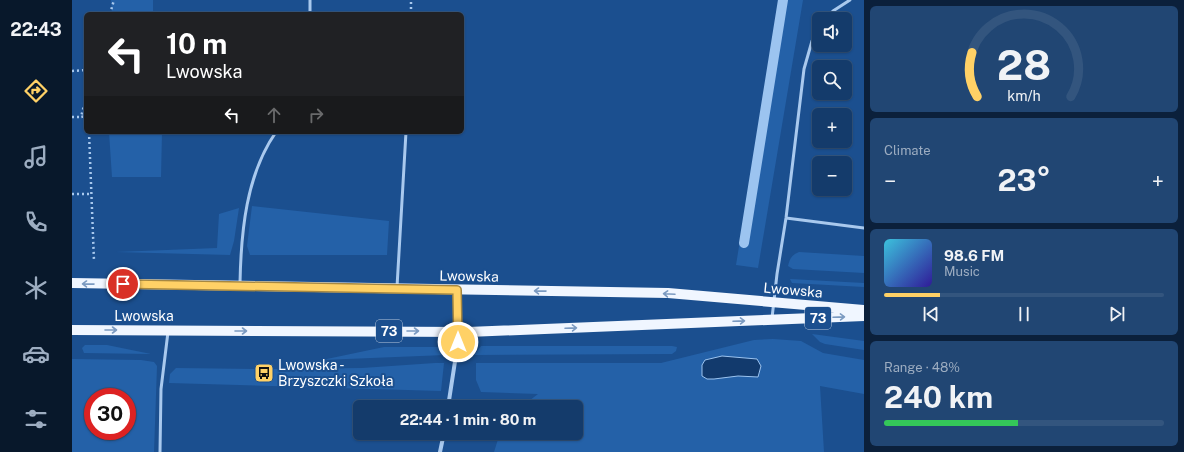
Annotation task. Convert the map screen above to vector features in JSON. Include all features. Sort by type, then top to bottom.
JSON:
[{"type":"main road","name":"Lwowska","points":[[72,283],[668,293],[864,310]]},
{"type":"main road","name":"Lwowska","points":[[72,330],[458,332],[864,316]]},
{"type":"street","points":[[449,400],[456,358],[458,332],[457,290]]},
{"type":"street","points":[[440,452],[443,440]]},
{"type":"lane","points":[[310,0],[310,12]]},
{"type":"lane","points":[[832,12],[850,0]]},
{"type":"lane","points":[[772,320],[773,302],[786,218],[804,69],[812,41]]},
{"type":"lane","points":[[240,286],[242,232],[261,157],[275,134]]},
{"type":"lane","points":[[397,289],[406,134]]},
{"type":"lane","points":[[786,218],[864,228]]},
{"type":"lane","points":[[160,452],[162,390],[169,330]]},
{"type":"path","points":[[111,12],[114,0]]},
{"type":"path","points":[[411,0],[411,12]]},
{"type":"path","points":[[72,71],[84,70]]},
{"type":"path","points":[[81,117],[84,106]]},
{"type":"path","points":[[72,118],[84,116]]},
{"type":"path","points":[[89,134],[94,263]]},
{"type":"path","points":[[72,194],[91,194]]},
{"type":"shaded area","points":[[111,0],[153,0],[153,12],[112,12]]},
{"type":"shaded area","points":[[779,0],[803,0],[758,268],[736,265]]},
{"type":"shaded area","points":[[109,134],[162,134],[161,177],[112,177]]},
{"type":"shaded area","points":[[252,206],[389,221],[387,255],[250,255],[247,246]]},
{"type":"shaded area","points":[[239,208],[234,241],[230,255],[116,252],[217,248],[219,214]]},
{"type":"shaded area","points":[[799,252],[864,256],[864,273],[793,269],[788,266],[792,257]]},
{"type":"shaded area","points":[[790,279],[864,283],[864,287],[792,283]]},
{"type":"shaded area","points":[[812,334],[864,341],[864,350],[825,344],[820,342]]},
{"type":"shaded area","points":[[773,339],[801,341],[823,353],[864,360],[864,394],[820,386],[824,452],[494,452],[498,440],[583,440],[583,400],[530,400],[538,394],[481,392],[476,380],[476,363],[661,363],[754,340]]},
{"type":"shaded area","points":[[85,345],[107,345],[151,354],[84,353],[82,348]]},
{"type":"shaded area","points":[[481,346],[677,347],[676,351],[672,354],[474,355]]},
{"type":"shaded area","points":[[384,347],[444,347],[445,355],[322,360]]},
{"type":"shaded area","points":[[722,356],[757,359],[761,366],[758,377],[738,376],[707,379],[702,376],[702,365],[705,360]]},
{"type":"shaded area","points":[[72,359],[141,360],[154,362],[157,366],[154,452],[72,452]]},
{"type":"shaded area","points":[[444,363],[441,391],[169,383],[170,374],[176,368],[256,369],[256,375],[272,376],[273,369],[362,368]]},
{"type":"waterway","points":[[744,243],[783,0]]},
{"type":"place","name":"Lwowska - Brzyszczki Szkoła","points":[[264,373]]},
{"type":"route","points":[[123,284],[457,290],[458,342]]}]
